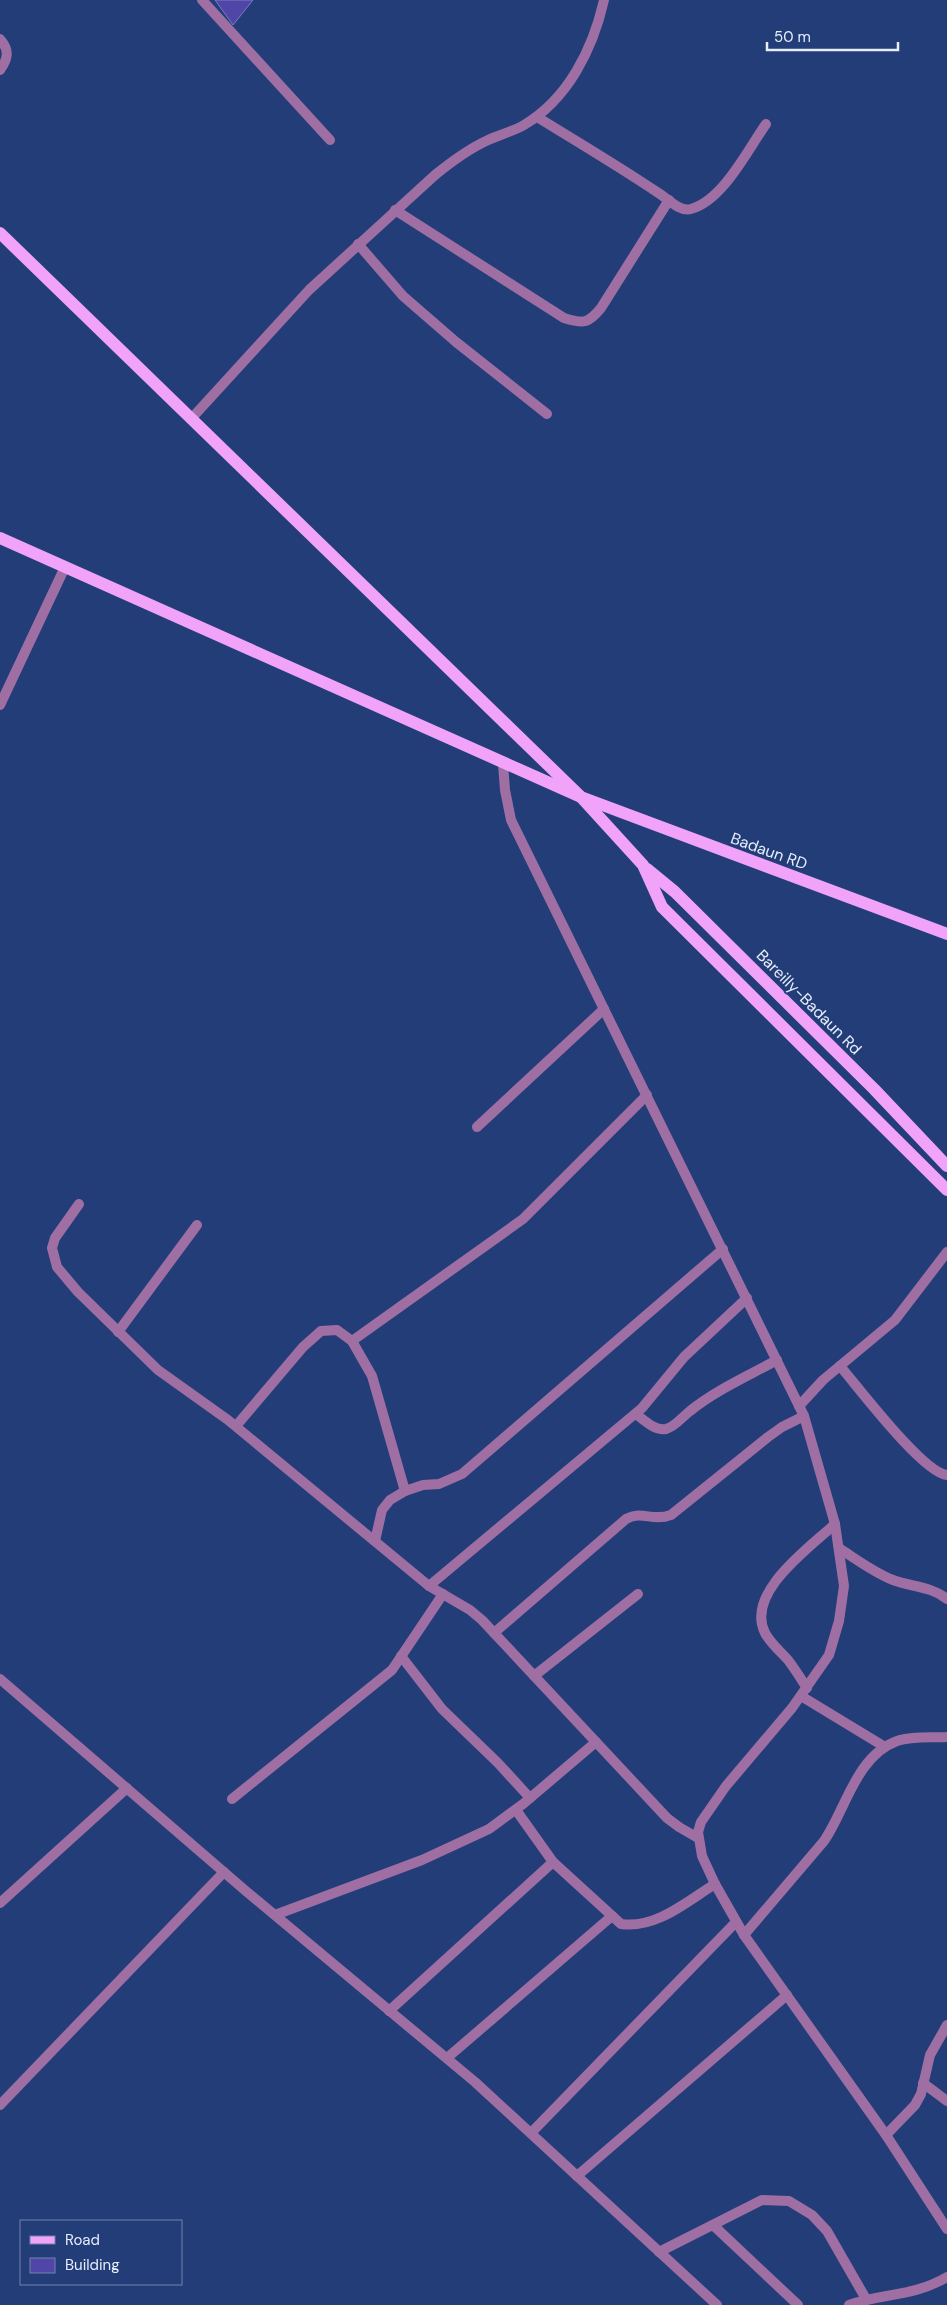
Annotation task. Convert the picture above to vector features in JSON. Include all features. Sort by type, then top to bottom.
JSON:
[{"type":"main road","points":[[0,233],[581,797],[644,866],[662,907],[947,1190]]},
{"type":"main road","name":"Badaun RD","points":[[0,538],[503,764],[581,797],[739,858],[947,934]]},
{"type":"main road","name":"Bareilly-Badaun Rd","points":[[644,866],[675,892],[874,1089],[947,1166]]},
{"type":"street","points":[[202,0],[330,140]]},
{"type":"street","points":[[191,418],[285,315],[395,210],[454,159],[537,117],[553,103],[569,84],[584,58],[597,27],[604,0]]},
{"type":"street","points":[[0,39],[6,46],[8,56],[0,70]]},
{"type":"street","points":[[537,117],[678,207],[688,210],[708,201],[721,188],[766,124]]},
{"type":"street","points":[[395,210],[564,318],[580,323],[592,319],[601,308],[669,200]]},
{"type":"street","points":[[358,244],[403,296],[456,342],[547,414]]},
{"type":"street","points":[[0,705],[66,567]]},
{"type":"street","points":[[503,764],[505,790],[511,820],[804,1416],[835,1524],[844,1586],[839,1621],[829,1655],[804,1692],[701,1822],[698,1838],[702,1856],[715,1884],[744,1935],[886,2135],[947,2229]]},
{"type":"street","points":[[477,1127],[604,1009]]},
{"type":"street","points":[[352,1341],[523,1219],[647,1095]]},
{"type":"street","points":[[79,1204],[55,1238],[52,1248],[57,1267],[78,1292],[158,1370],[236,1426],[429,1586],[470,1610],[494,1633],[667,1818],[698,1838]]},
{"type":"street","points":[[118,1332],[196,1225]]},
{"type":"street","points":[[375,1541],[382,1510],[390,1500],[405,1491],[423,1485],[439,1484],[462,1474],[723,1249]]},
{"type":"street","points":[[799,1406],[840,1366],[895,1320],[947,1252]]},
{"type":"street","points":[[429,1586],[636,1414],[651,1399],[684,1357],[747,1298]]},
{"type":"street","points":[[236,1426],[285,1365],[322,1331],[336,1330],[352,1341],[372,1376],[405,1491]]},
{"type":"street","points":[[636,1414],[656,1428],[665,1429],[672,1426],[703,1402],[776,1360]]},
{"type":"street","points":[[840,1366],[928,1466],[938,1473],[947,1475]]},
{"type":"street","points":[[494,1633],[626,1519],[634,1514],[660,1519],[671,1515],[768,1436],[804,1416]]},
{"type":"street","points":[[835,1524],[779,1576],[764,1601],[761,1614],[762,1622],[769,1640],[792,1666],[804,1692],[885,1747]]},
{"type":"street","points":[[839,1548],[881,1575],[911,1586],[936,1591],[947,1599]]},
{"type":"street","points":[[232,1799],[383,1678],[401,1656],[443,1594]]},
{"type":"street","points":[[534,1676],[638,1594]]},
{"type":"street","points":[[401,1656],[442,1709],[498,1762],[530,1798]]},
{"type":"street","points":[[0,1679],[274,1915],[447,2058],[717,2305]]},
{"type":"street","points":[[744,1935],[835,1826],[863,1767],[873,1756],[885,1747],[903,1740],[947,1737]]},
{"type":"street","points":[[274,1915],[430,1856],[489,1829],[516,1810],[596,1742]]},
{"type":"street","points":[[0,1903],[127,1788]]},
{"type":"street","points":[[516,1810],[553,1862],[621,1924],[643,1924],[658,1919],[715,1884]]},
{"type":"street","points":[[390,2010],[553,1862]]},
{"type":"street","points":[[0,2105],[224,1872]]},
{"type":"street","points":[[447,2058],[612,1916]]},
{"type":"street","points":[[530,2133],[736,1922]]},
{"type":"street","points":[[578,2176],[787,1995]]},
{"type":"street","points":[[886,2135],[915,2105],[921,2094],[930,2055],[947,2025]]},
{"type":"street","points":[[923,2083],[947,2100]]},
{"type":"street","points":[[659,2252],[762,2200],[776,2199],[800,2206],[812,2215],[827,2231],[866,2299]]},
{"type":"street","points":[[713,2225],[798,2305]]},
{"type":"street","points":[[849,2305],[866,2299],[919,2290],[946,2279]]},
{"type":"building","points":[[215,0],[253,0],[233,25]]}]
